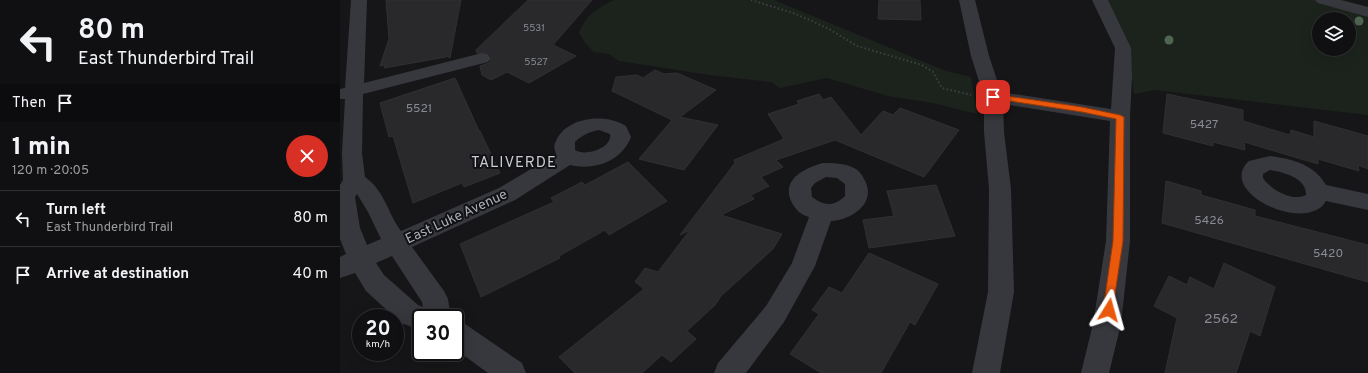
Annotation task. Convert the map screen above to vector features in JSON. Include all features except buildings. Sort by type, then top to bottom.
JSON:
[{"type":"street","points":[[359,0],[347,93],[354,180],[344,197],[348,228],[350,264],[375,283],[412,316]]},
{"type":"street","points":[[967,0],[980,56],[993,97],[994,132],[1000,189],[1001,292],[986,373]]},
{"type":"street","points":[[1095,373],[1107,324],[1118,241],[1120,117],[1124,48],[1100,0]]},
{"type":"street","points":[[1323,0],[1368,12]]},
{"type":"street","points":[[347,93],[482,58]]},
{"type":"street","points":[[993,97],[1120,117]]},
{"type":"street","name":"East Luke Avenue","points":[[350,264],[507,194],[568,156]]},
{"type":"street","points":[[354,180],[366,188],[379,210],[389,233],[435,300],[436,309]]},
{"type":"street","points":[[1318,191],[1368,202]]},
{"type":"street","points":[[728,373],[775,314],[803,266],[822,213]]},
{"type":"street","points":[[464,339],[512,373]]},
{"type":"path","points":[[751,0],[793,13],[812,21],[829,29],[857,46],[922,65],[933,72],[942,88],[978,96],[993,97]]},
{"type":"shaded area","points":[[614,0],[774,0],[946,71],[971,77],[977,114],[933,103],[888,96],[827,78],[780,88],[771,82],[710,75],[619,61],[609,54],[594,52],[586,44],[579,33],[585,21],[593,13],[602,6]]},
{"type":"shaded area","points":[[1108,0],[1344,0],[1368,7],[1368,115],[1155,90],[1134,94],[1128,48]]},
{"type":"district","name":"TALIVERDE","points":[[514,162]]},
{"type":"route","points":[[993,97],[1120,117],[1118,241],[1109,310]]}]
